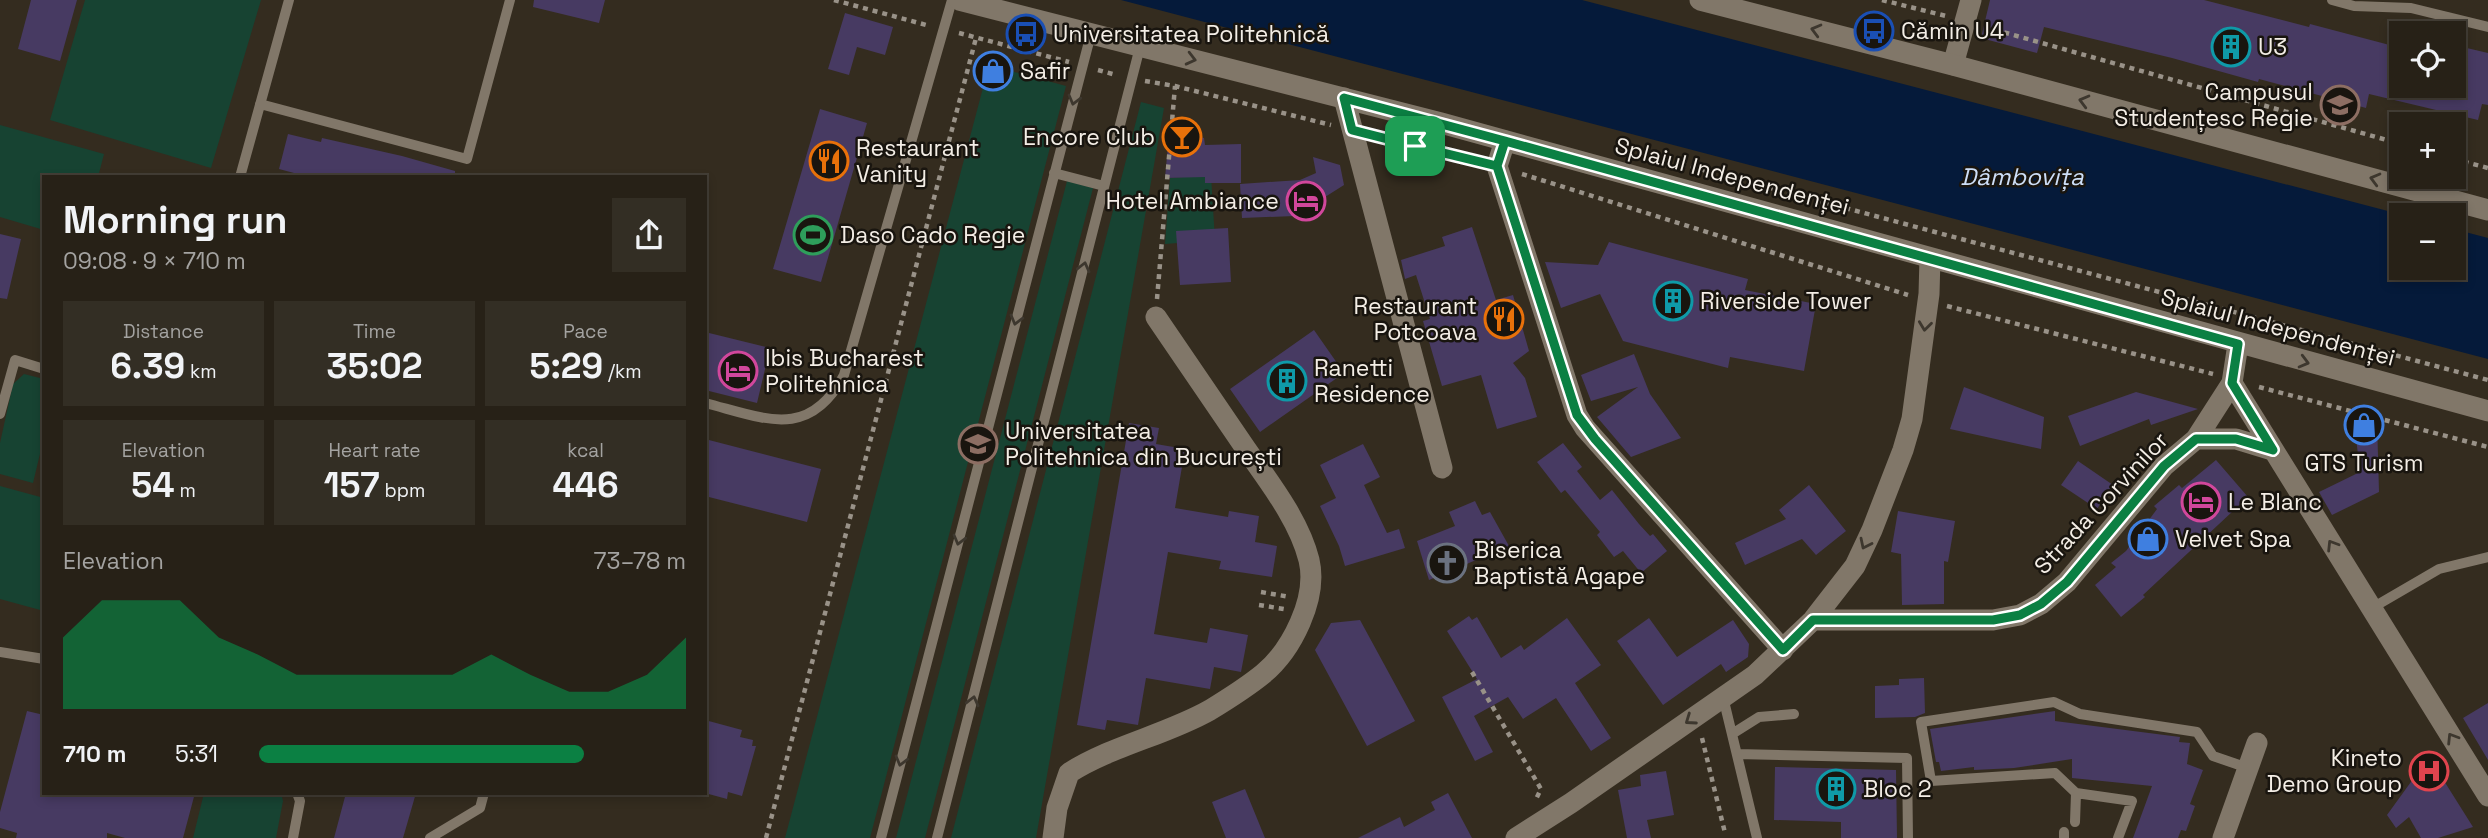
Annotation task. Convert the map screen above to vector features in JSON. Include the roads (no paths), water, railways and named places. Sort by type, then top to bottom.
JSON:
[{"type":"street","name":"Splaiul Independenței","points":[[959,0],[1505,141],[2488,411]]},
{"type":"street","points":[[1700,0],[1953,65],[2488,210]]},
{"type":"street","points":[[1953,65],[1971,0]]},
{"type":"street","points":[[1344,98],[1442,468]]},
{"type":"street","points":[[1505,141],[1497,166],[1577,415],[1783,650]]},
{"type":"street","points":[[1516,838],[1755,675],[1813,620],[1855,566],[1872,530],[1912,419],[1929,294],[1930,258]]},
{"type":"street","points":[[1053,838],[1057,808],[1069,773],[1208,711],[1239,691],[1265,672],[1283,650],[1309,599],[1309,559],[1294,523],[1156,317]]},
{"type":"street","points":[[2238,344],[2232,381],[2488,796]]},
{"type":"street","name":"Strada Corvinilor","points":[[1813,620],[1993,620],[2020,615],[2041,604],[2067,582],[2164,466],[2196,439],[2232,381]]},
{"type":"street","points":[[2196,439],[2236,439],[2273,450]]},
{"type":"street","points":[[2224,838],[2257,743]]},
{"type":"lane","points":[[241,175],[289,0]]},
{"type":"lane","points":[[260,104],[467,159],[510,0]]},
{"type":"lane","points":[[707,403],[783,421],[808,415],[828,400],[838,387],[952,0]]},
{"type":"lane","points":[[2332,0],[2354,6],[2411,8],[2487,25]]},
{"type":"lane","points":[[881,838],[1091,34]]},
{"type":"lane","points":[[937,838],[1140,47]]},
{"type":"lane","points":[[1055,173],[1104,186]]},
{"type":"lane","points":[[0,414],[15,360],[42,368]]},
{"type":"lane","points":[[2372,608],[2439,569],[2488,557]]},
{"type":"lane","points":[[0,652],[42,659]]},
{"type":"lane","points":[[1723,697],[1756,838]]},
{"type":"lane","points":[[2118,838],[2132,801],[2076,793],[2055,773],[1931,781],[1922,722],[2054,702],[2080,714],[2197,732],[2213,755],[2248,768]]},
{"type":"lane","points":[[1732,734],[1759,717],[1794,715]]},
{"type":"lane","points":[[1737,754],[1907,758],[1908,838]]},
{"type":"lane","points":[[2075,822],[2076,793]]},
{"type":"lane","points":[[293,838],[300,801],[298,795]]},
{"type":"lane","points":[[430,838],[480,808],[483,795]]},
{"type":"water","name":"Dâmbovița","points":[[1121,0],[1582,0],[2389,211],[2389,280],[2466,280],[2466,232],[2488,238],[2488,359]]},
{"type":"place","name":"Cămin U4","points":[[1874,31]]},
{"type":"place","name":"Universitatea Politehnică","points":[[1026,34]]},
{"type":"place","name":"U3","points":[[2231,47]]},
{"type":"place","name":"Safir","points":[[993,71]]},
{"type":"place","name":"Campusul Studențesc Regie","points":[[2340,105]]},
{"type":"place","name":"Encore Club","points":[[1182,137]]},
{"type":"place","name":"Restaurant Vanity","points":[[829,161]]},
{"type":"place","name":"Hotel Ambiance","points":[[1306,201]]},
{"type":"place","name":"Daso Cado Regie","points":[[813,235]]},
{"type":"place","name":"Riverside Tower","points":[[1673,301]]},
{"type":"place","name":"Restaurant Potcoava","points":[[1504,319]]},
{"type":"place","name":"Ibis Bucharest Politehnica","points":[[738,371]]},
{"type":"place","name":"Ranetti Residence","points":[[1287,381]]},
{"type":"place","name":"GTS Turism","points":[[2364,425]]},
{"type":"place","name":"Universitatea Politehnica din București","points":[[978,444]]},
{"type":"place","name":"Le Blanc","points":[[2201,502]]},
{"type":"place","name":"Velvet Spa","points":[[2148,539]]},
{"type":"place","name":"Biserica Baptistă Agape","points":[[1447,563]]},
{"type":"place","name":"Kineto Demo Group","points":[[2429,771]]},
{"type":"place","name":"Bloc 2","points":[[1836,789]]}]
